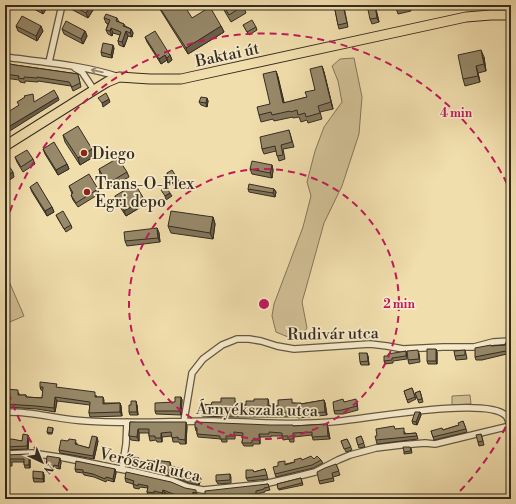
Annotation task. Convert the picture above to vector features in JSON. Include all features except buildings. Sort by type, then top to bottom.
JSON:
[{"type":"main road","name":"Baktai út","points":[[5,146],[107,82],[119,77],[181,79],[466,17],[511,15]]},
{"type":"street","points":[[49,62],[62,5]]},
{"type":"street","points":[[5,57],[88,68],[119,77]]},
{"type":"street","points":[[73,66],[82,72],[94,90]]},
{"type":"street","name":"Rudivár utca","points":[[184,421],[192,373],[203,359],[222,344],[237,340],[249,339],[294,349],[370,344],[403,349],[474,347],[493,342],[511,341]]},
{"type":"street","name":"Árnyékszala utca","points":[[5,412],[85,421],[184,421],[306,424],[383,416],[401,412],[474,407],[495,410],[506,416]]},
{"type":"street","name":"Verőszala utca","points":[[5,454],[32,453],[65,458],[122,469],[173,481],[188,487],[202,490],[257,485],[315,472],[350,455],[376,448],[435,444],[510,426],[506,416]]},
{"type":"street","points":[[122,469],[126,444],[126,422]]},
{"type":"shaded area","points":[[354,58],[362,97],[359,134],[342,186],[324,223],[302,302],[307,328],[300,337],[288,337],[276,332],[272,316],[274,304],[303,227],[311,196],[307,182],[315,151],[324,127],[342,102],[338,81],[332,66],[340,59]]},
{"type":"shaded area","points":[[5,272],[24,316],[5,324]]},
{"type":"shaded area","points":[[470,395],[471,404],[452,405],[452,396]]},
{"type":"place","name":"Diego","points":[[84,153]]},
{"type":"place","name":"Trans-O-Flex Egri depo","points":[[87,192]]}]
